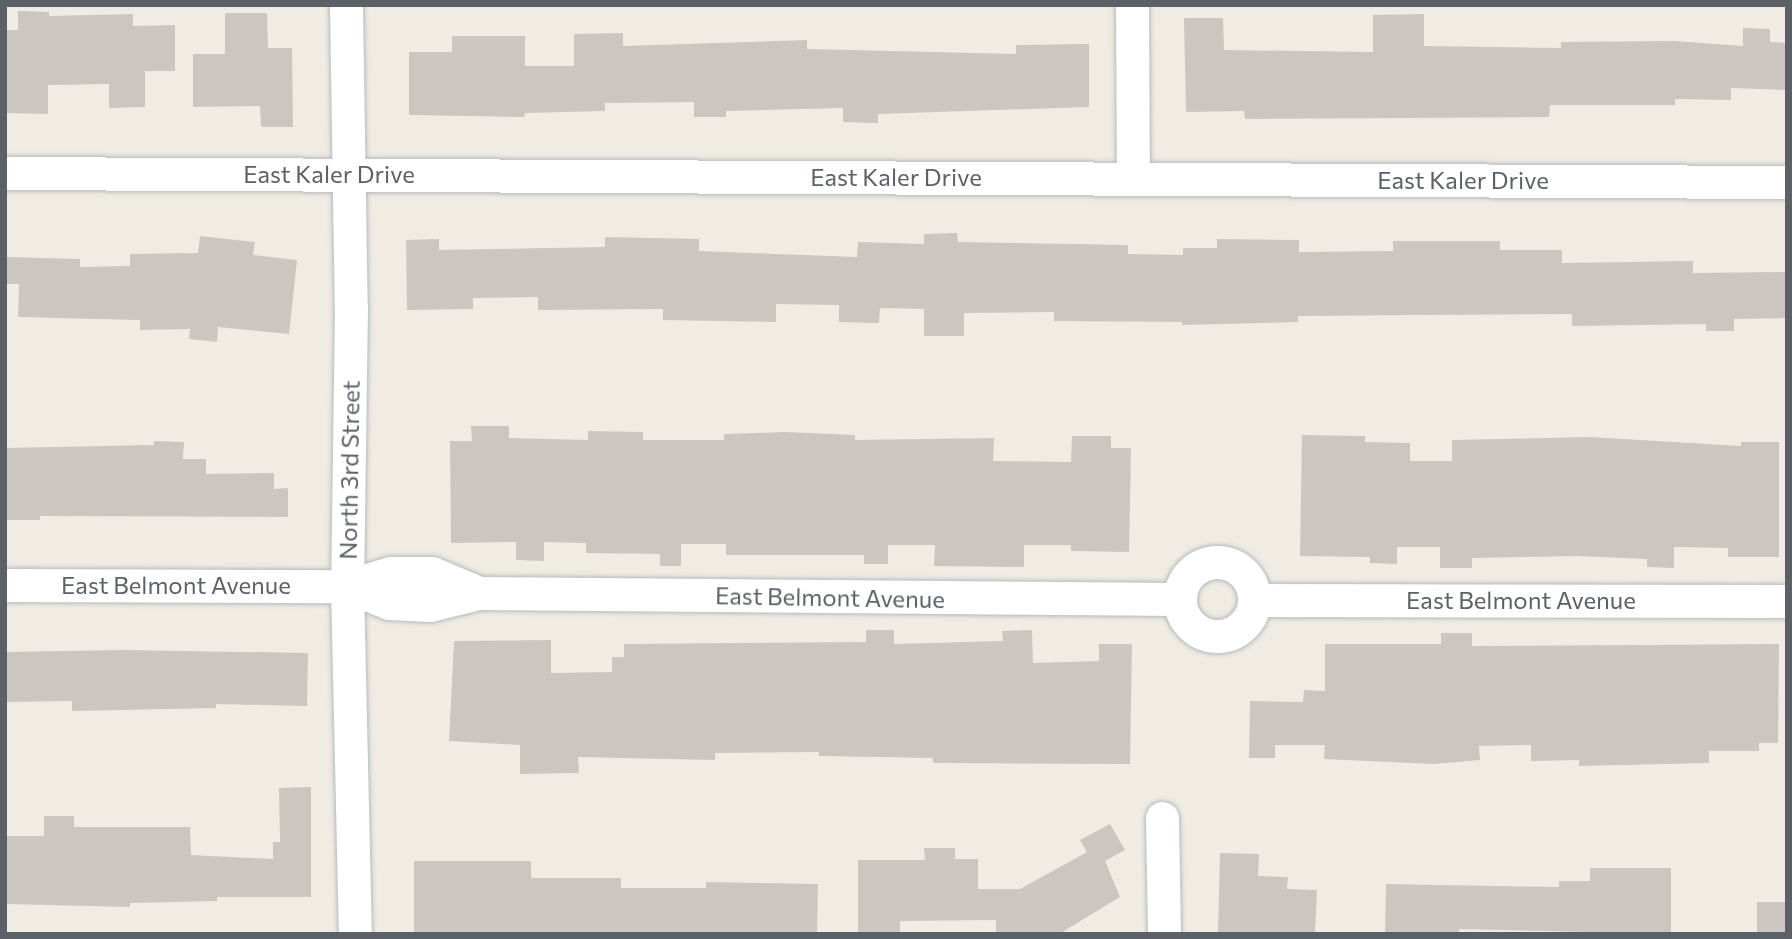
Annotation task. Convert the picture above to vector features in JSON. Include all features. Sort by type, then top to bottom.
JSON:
[{"type":"street","name":"North 3rd Street","points":[[346,5],[347,586],[355,934]]},
{"type":"street","points":[[1132,5],[1133,178]]},
{"type":"street","name":"East Kaler Drive","points":[[5,173],[1787,181]]},
{"type":"street","points":[[1211,562],[1233,564],[1249,579],[1255,600],[1249,620],[1232,634],[1211,637],[1191,628],[1179,610],[1180,599],[1180,589],[1191,570],[1211,562]]},
{"type":"street","name":"East Belmont Avenue","points":[[5,584],[347,586],[391,573],[432,573],[479,593],[1180,599]]},
{"type":"street","name":"East Belmont Avenue","points":[[1255,600],[1787,601]]},
{"type":"street","points":[[1162,818],[1164,934]]},
{"type":"building","points":[[18,11],[49,12],[49,16],[133,14],[133,26],[175,25],[175,71],[145,71],[145,107],[109,108],[109,84],[48,85],[48,114],[5,113],[5,30],[18,30]]},
{"type":"building","points":[[225,13],[267,13],[268,48],[292,48],[293,127],[261,127],[260,106],[193,107],[193,54],[225,54]]},
{"type":"building","points":[[1424,14],[1424,46],[1561,48],[1561,42],[1674,41],[1743,46],[1743,28],[1770,29],[1770,42],[1787,43],[1787,90],[1731,88],[1731,100],[1675,99],[1675,105],[1550,105],[1549,117],[1245,119],[1244,111],[1186,112],[1184,18],[1223,18],[1224,50],[1373,52],[1373,15]]},
{"type":"building","points":[[623,33],[623,46],[807,40],[807,49],[1016,54],[1016,45],[1089,44],[1089,107],[878,114],[878,123],[843,122],[843,108],[726,111],[726,117],[694,117],[694,102],[605,103],[605,111],[525,113],[524,117],[409,115],[409,52],[452,52],[452,36],[525,36],[525,66],[574,66],[574,34]]},
{"type":"building","points":[[957,233],[958,242],[1128,245],[1128,254],[1183,255],[1183,248],[1217,248],[1217,239],[1299,240],[1299,252],[1393,251],[1393,241],[1500,241],[1500,250],[1562,250],[1562,263],[1693,261],[1693,273],[1787,272],[1787,318],[1734,319],[1734,331],[1706,331],[1706,324],[1572,326],[1572,314],[1298,316],[1298,322],[1182,325],[1182,322],[1054,321],[1054,312],[964,313],[964,336],[924,336],[924,309],[880,308],[879,323],[839,322],[839,305],[776,304],[776,322],[663,320],[663,309],[538,310],[538,297],[473,298],[473,309],[407,310],[406,240],[439,239],[439,250],[605,247],[605,237],[699,239],[699,251],[857,257],[858,242],[924,244],[924,234]]},
{"type":"building","points":[[200,236],[255,242],[253,255],[297,260],[289,334],[218,327],[217,342],[189,339],[190,329],[140,330],[140,320],[18,317],[19,284],[5,284],[5,257],[80,259],[80,267],[130,266],[130,254],[198,253]]},
{"type":"building","points":[[471,426],[509,426],[509,438],[588,440],[588,431],[643,432],[643,440],[724,440],[724,434],[786,432],[855,435],[855,440],[994,438],[993,461],[1071,462],[1072,436],[1111,436],[1111,448],[1131,448],[1129,552],[1071,551],[1071,545],[1024,545],[1024,567],[934,566],[935,545],[888,545],[888,564],[864,564],[864,555],[726,555],[726,544],[681,544],[681,566],[660,566],[660,554],[586,553],[586,543],[544,542],[544,561],[516,560],[516,542],[451,543],[450,441],[472,441]]},
{"type":"building","points":[[1302,435],[1365,436],[1365,442],[1410,443],[1410,461],[1452,461],[1452,440],[1589,437],[1741,446],[1741,442],[1779,442],[1779,557],[1728,557],[1728,548],[1674,547],[1674,568],[1647,567],[1647,559],[1577,556],[1472,558],[1472,568],[1440,568],[1440,547],[1397,547],[1397,564],[1370,563],[1370,557],[1300,556]]},
{"type":"building","points":[[154,441],[184,442],[183,459],[206,459],[206,474],[274,473],[274,489],[288,488],[288,517],[40,516],[40,520],[5,520],[5,448],[154,445]]},
{"type":"building","points":[[866,630],[894,630],[894,644],[1003,641],[1002,631],[1032,630],[1033,663],[1099,661],[1099,644],[1132,644],[1130,764],[933,763],[933,758],[819,756],[819,752],[715,753],[715,760],[578,757],[579,773],[520,774],[520,745],[449,741],[454,641],[551,640],[551,673],[612,672],[612,657],[624,657],[624,644],[866,642]]},
{"type":"building","points":[[1441,633],[1472,633],[1472,646],[1779,644],[1778,743],[1759,743],[1759,751],[1709,751],[1709,763],[1579,766],[1579,760],[1531,761],[1531,745],[1479,746],[1480,760],[1433,764],[1324,759],[1325,745],[1275,745],[1275,758],[1249,758],[1250,701],[1303,702],[1304,690],[1325,691],[1325,644],[1441,644]]},
{"type":"building","points":[[123,650],[308,653],[307,706],[216,704],[216,708],[72,711],[72,701],[5,702],[5,652]]},
{"type":"building","points":[[311,787],[311,897],[217,897],[217,901],[130,903],[130,907],[5,904],[5,836],[44,836],[44,816],[74,816],[74,827],[190,827],[191,855],[273,859],[273,842],[280,842],[279,788]]},
{"type":"building","points":[[1110,824],[1125,850],[1105,861],[1120,897],[1059,934],[996,934],[996,920],[900,921],[900,934],[858,934],[858,860],[925,860],[924,848],[955,848],[955,859],[978,859],[978,889],[1020,889],[1087,852],[1080,840]]},
{"type":"building","points":[[1220,853],[1259,854],[1258,876],[1288,877],[1287,889],[1317,890],[1315,934],[1218,934]]},
{"type":"building","points":[[414,861],[531,861],[531,878],[621,878],[621,888],[706,888],[706,882],[818,884],[817,934],[414,933]]},
{"type":"building","points":[[1590,868],[1671,868],[1671,934],[1459,929],[1459,934],[1385,934],[1386,884],[1559,887],[1559,881],[1590,881]]},
{"type":"building","points":[[1757,902],[1787,902],[1787,934],[1757,934]]}]
